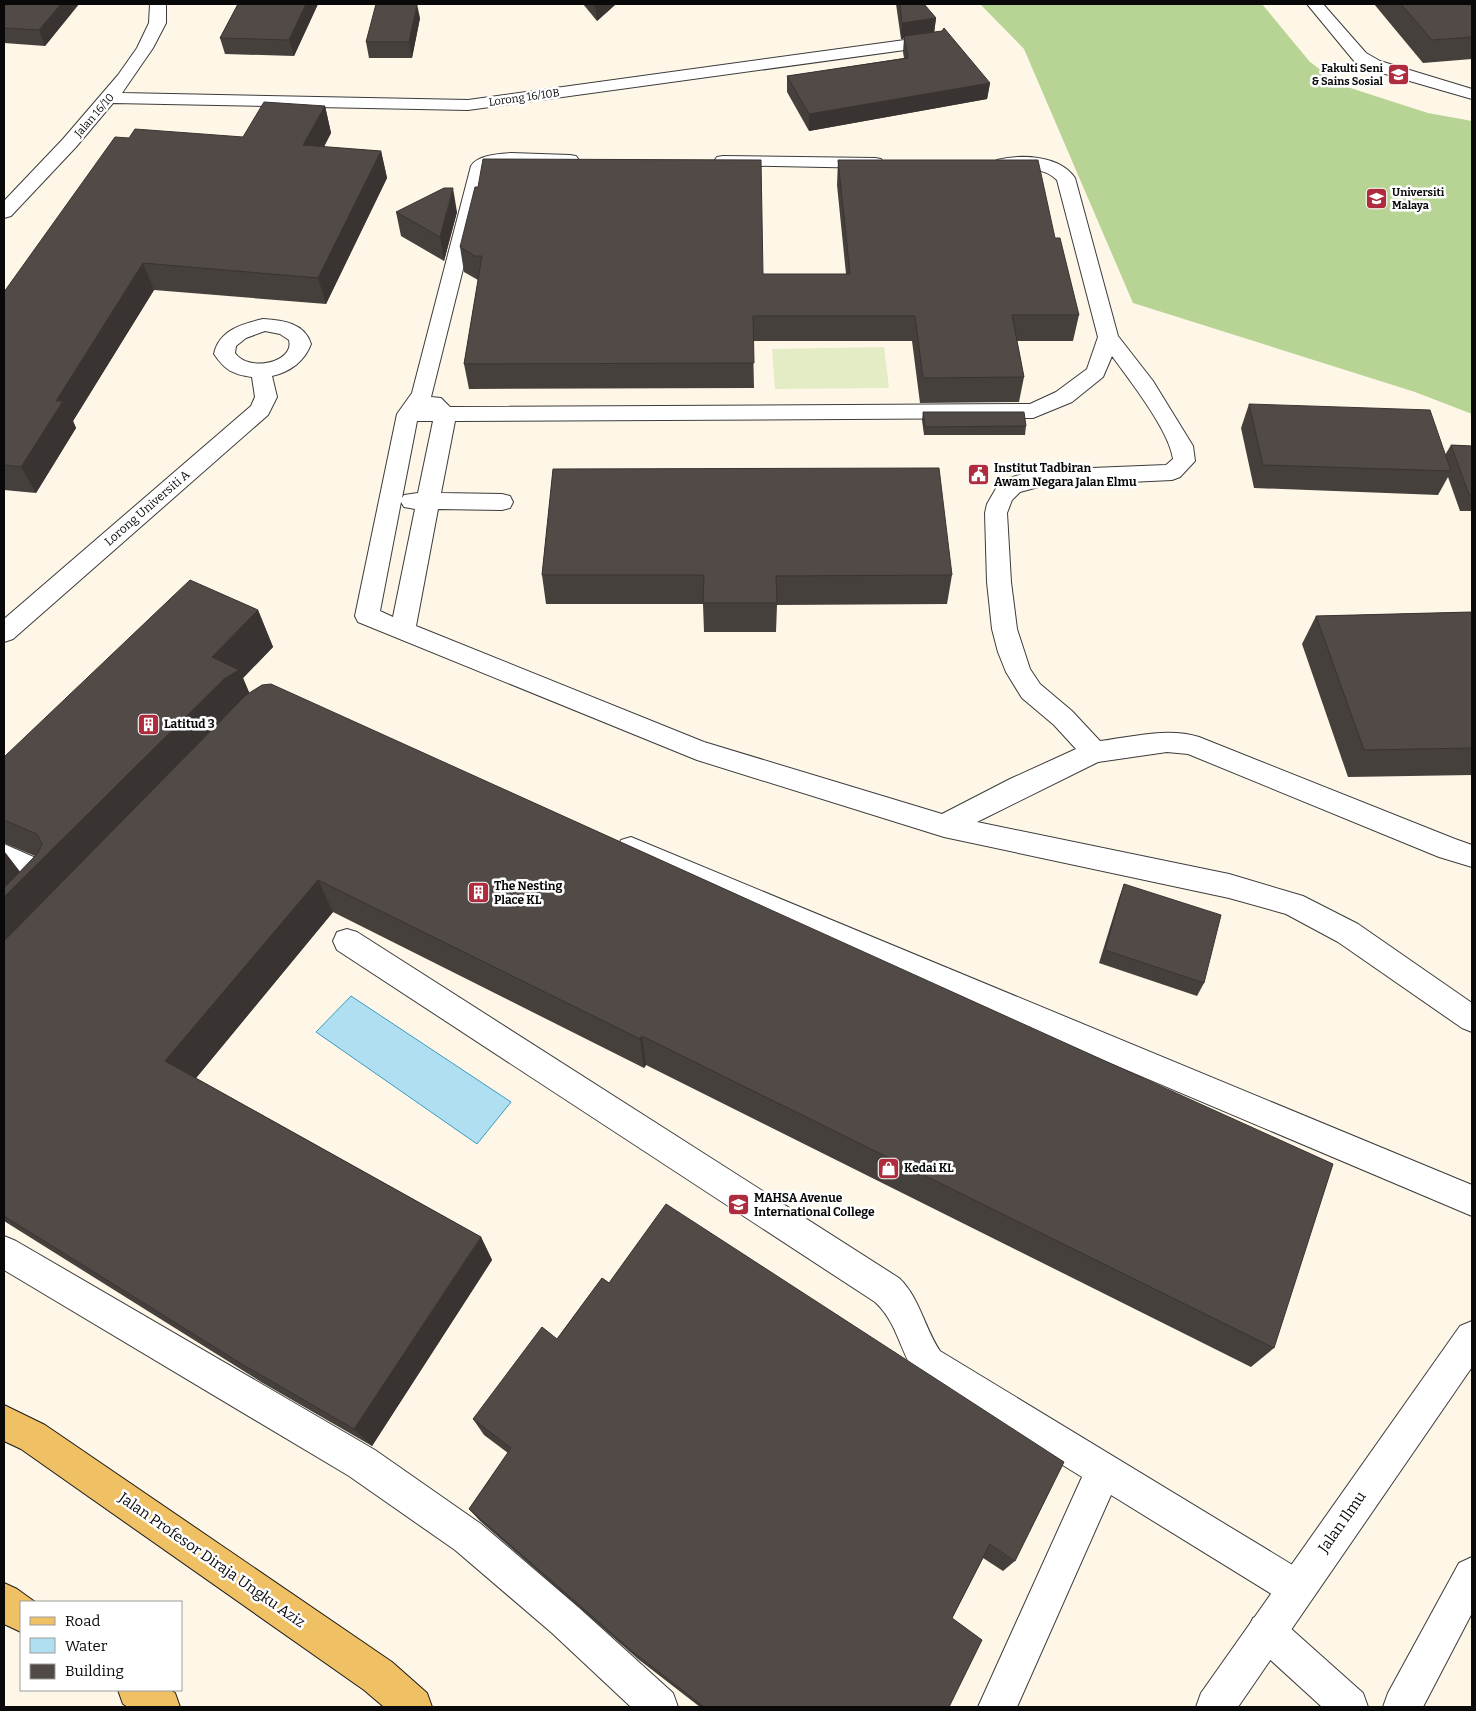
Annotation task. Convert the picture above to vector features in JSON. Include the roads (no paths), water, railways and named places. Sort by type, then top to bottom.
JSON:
[{"type":"main road","name":"Jalan Profesor Diraja Ungku Aziz","points":[[4,1423],[33,1437],[378,1676],[413,1707]]},
{"type":"main road","points":[[4,1602],[20,1612]]},
{"type":"main road","points":[[139,1691],[160,1707]]},
{"type":"street","name":"Jalan 16/10","points":[[4,212],[110,98],[148,46],[158,23],[160,8],[158,4]]},
{"type":"street","points":[[1315,4],[1360,57],[1374,65],[1472,94]]},
{"type":"street","name":"Lorong 16/10B","points":[[110,98],[468,105],[934,41]]},
{"type":"street","points":[[591,160],[501,159],[480,166],[422,394],[408,414],[368,616],[697,750],[944,826],[1229,886],[1293,904],[1348,933],[1472,1020]]},
{"type":"street","points":[[700,161],[900,163]]},
{"type":"street","points":[[979,164],[1052,166],[1060,170],[1066,178],[1108,338],[1154,401],[1182,446],[1184,461],[1172,472],[1027,480],[1014,485],[1004,492],[998,502],[996,513],[1001,604],[1007,643],[1032,693],[1062,718],[1094,752]]},
{"type":"street","points":[[408,414],[1034,411],[1064,397],[1096,372],[1108,338]]},
{"type":"street","name":"Lorong Universiti A","points":[[4,633],[260,410],[266,397],[261,371]]},
{"type":"street","points":[[422,394],[445,414]]},
{"type":"street","points":[[403,630],[445,414]]},
{"type":"street","points":[[390,501],[502,502]]},
{"type":"street","points":[[944,826],[1019,787],[1094,752],[1167,742],[1190,744],[1449,849],[1472,856]]},
{"type":"street","points":[[610,839],[1472,1201]]},
{"type":"street","points":[[4,854],[51,877],[4,926]]},
{"type":"street","points":[[347,940],[887,1290],[903,1306],[920,1353],[928,1363],[1296,1588]]},
{"type":"street","points":[[4,1252],[362,1463],[468,1537],[565,1620],[659,1707]]},
{"type":"street","name":"Jalan Ilmu","points":[[1215,1707],[1266,1631],[1472,1338]]},
{"type":"street","points":[[997,1707],[1104,1469]]},
{"type":"street","points":[[1402,1707],[1472,1576]]},
{"type":"street","points":[[1266,1631],[1349,1707]]},
{"type":"water","points":[[351,996],[511,1102],[477,1144],[316,1032]]},
{"type":"place","name":"Fakulti Seni & Sains Sosial","points":[[1399,74]]},
{"type":"place","name":"Universiti Malaya","points":[[1376,198]]},
{"type":"place","name":"Institut Tadbiran Awam Negara Jalan Elmu","points":[[978,475]]},
{"type":"place","name":"Latitud 3","points":[[148,724]]},
{"type":"place","name":"The Nesting Place KL","points":[[478,893]]},
{"type":"place","name":"Kedai KL","points":[[888,1168]]},
{"type":"place","name":"MAHSA Avenue International College","points":[[738,1205]]}]
